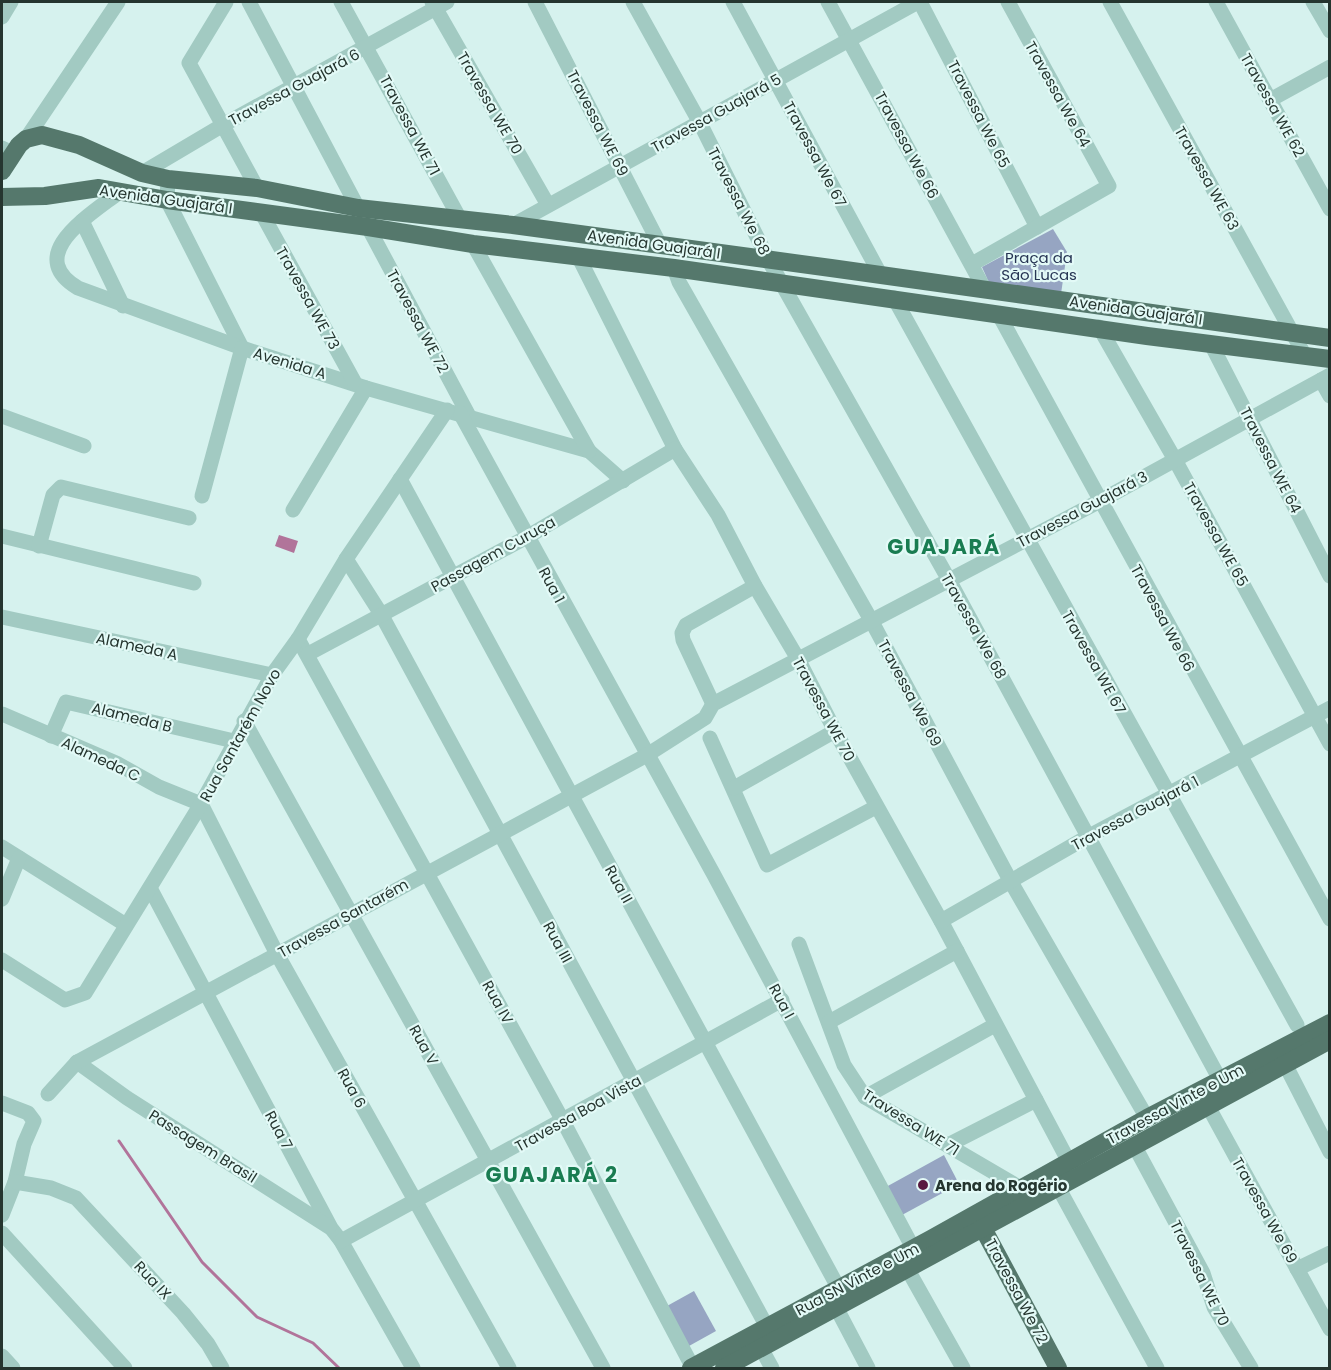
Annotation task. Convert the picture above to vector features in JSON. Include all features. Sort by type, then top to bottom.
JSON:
[{"type":"main road","name":"Avenida Guajará I","points":[[26,139],[42,135],[62,139],[142,173],[168,179],[257,188],[358,208],[513,225],[769,261],[880,274],[1329,338]]},
{"type":"main road","points":[[2,171],[7,151],[26,139]]},
{"type":"main road","name":"Avenida Guajará I","points":[[2,197],[45,196],[99,188],[118,193],[368,227],[473,244],[674,268],[782,285],[894,298],[999,315],[1329,359]]},
{"type":"main road","name":"Travessa Vinte e Um","points":[[1030,1193],[1058,1187],[1134,1145],[1173,1114],[1262,1067],[1329,1023]]},
{"type":"main road","name":"Travessa Vinte e Um","points":[[1262,1067],[1285,1064],[1329,1040]]},
{"type":"main road","name":"Travessa Vinte e Um","points":[[1030,1193],[1069,1162],[1147,1118],[1173,1114]]},
{"type":"main road","name":"Rua SN Vinte e Um","points":[[724,1368],[908,1270],[979,1221],[1030,1193]]},
{"type":"main road","name":"Rua SN Vinte e Um","points":[[692,1368],[914,1248],[979,1221]]},
{"type":"main road","name":"Travessa We 72","points":[[979,1221],[1058,1368]]},
{"type":"street","points":[[2,17],[11,2]]},
{"type":"street","points":[[26,139],[118,2]]},
{"type":"street","points":[[226,2],[189,63],[257,188]]},
{"type":"street","points":[[249,2],[358,208]]},
{"type":"street","name":"Travessa WE 71","points":[[341,2],[368,46],[460,219]]},
{"type":"street","name":"Travessa WE 69","points":[[535,2],[660,245]]},
{"type":"street","name":"Travessa We 68","points":[[633,2],[699,122],[782,285],[949,580],[1224,1087]]},
{"type":"street","name":"Travessa We 67","points":[[733,2],[880,274]]},
{"type":"street","name":"Travessa We 66","points":[[828,2],[985,290]]},
{"type":"street","name":"Travessa Guajará 5","points":[[513,225],[919,2]]},
{"type":"street","name":"Travessa We 65","points":[[919,2],[1037,227]]},
{"type":"street","name":"Travessa We 64","points":[[1008,2],[1109,186],[1037,227]]},
{"type":"street","name":"Travessa WE 63","points":[[1110,2],[1304,354]]},
{"type":"street","name":"Travessa WE 62","points":[[1216,2],[1329,209]]},
{"type":"street","points":[[1313,2],[1329,31]]},
{"type":"street","name":"Travessa Guajará 6","points":[[142,173],[438,4]]},
{"type":"street","name":"Travessa WE 70","points":[[438,4],[548,205]]},
{"type":"street","points":[[1270,100],[1329,67]]},
{"type":"street","points":[[168,179],[167,200],[242,348],[202,496]]},
{"type":"street","name":"Avenida A","points":[[118,193],[64,237],[57,263],[66,281],[78,288],[242,348],[361,386],[589,451],[623,481]]},
{"type":"street","name":"Travessa WE 73","points":[[261,212],[361,386]]},
{"type":"street","points":[[82,221],[123,306]]},
{"type":"street","name":"Travessa WE 72","points":[[368,227],[459,413]]},
{"type":"street","points":[[972,264],[1037,227]]},
{"type":"street","points":[[473,244],[589,451]]},
{"type":"street","name":"Travessa WE 70","points":[[578,256],[675,449],[718,515],[755,586],[798,659],[1069,1162]]},
{"type":"street","name":"Travessa We 69","points":[[674,268],[679,282],[871,620],[1011,882],[1147,1118]]},
{"type":"street","name":"Travessa WE 67","points":[[894,298],[1297,1025]]},
{"type":"street","name":"Travessa We 66","points":[[999,315],[1239,759],[1329,919]]},
{"type":"street","name":"Travessa WE 65","points":[[1099,327],[1174,458],[1329,744]]},
{"type":"street","name":"Travessa WE 64","points":[[1211,344],[1329,576]]},
{"type":"street","points":[[1325,377],[1329,396]]},
{"type":"street","name":"Travessa Guajará 3","points":[[713,704],[1100,501],[1174,458],[1325,377]]},
{"type":"street","points":[[293,510],[361,386]]},
{"type":"street","name":"Rua Santarém Novo","points":[[2,960],[65,1000],[88,989],[201,804],[244,721],[272,675],[298,639],[346,559],[400,479],[459,413]]},
{"type":"street","name":"Rua 1","points":[[459,413],[647,755]]},
{"type":"street","points":[[2,416],[84,446]]},
{"type":"street","name":"Passagem Curuça","points":[[308,654],[526,537],[675,449]]},
{"type":"street","name":"Rua II","points":[[400,479],[838,1289]]},
{"type":"street","points":[[39,546],[52,495],[61,487],[189,518]]},
{"type":"street","points":[[2,536],[194,583]]},
{"type":"street","name":"Rua III","points":[[346,559],[381,614],[767,1328]]},
{"type":"street","points":[[713,704],[682,640],[682,633],[686,625],[755,586]]},
{"type":"street","name":"Alameda A","points":[[2,617],[272,675]]},
{"type":"street","name":"Rua IV","points":[[298,639],[563,1121],[692,1368]]},
{"type":"street","name":"Alameda B","points":[[51,736],[66,702],[234,741]]},
{"type":"street","name":"Travessa Santarém","points":[[48,1094],[77,1062],[647,755],[705,718],[713,704]]},
{"type":"street","name":"Travessa Guajará 1","points":[[941,921],[1089,836],[1239,759],[1329,708]]},
{"type":"street","name":"Alameda C","points":[[2,714],[118,764],[159,787],[201,804]]},
{"type":"street","name":"Rua V","points":[[244,721],[603,1368]]},
{"type":"street","points":[[734,788],[835,731]]},
{"type":"street","points":[[711,738],[767,865],[876,807]]},
{"type":"street","name":"Rua I","points":[[647,755],[782,1000],[914,1248]]},
{"type":"street","name":"Rua 6","points":[[201,804],[277,954],[509,1368]]},
{"type":"street","points":[[2,847],[126,925]]},
{"type":"street","points":[[2,899],[19,858]]},
{"type":"street","name":"Rua 7","points":[[150,888],[331,1228],[341,1241],[413,1368]]},
{"type":"street","name":"Travessa WE 71","points":[[799,944],[849,1076],[865,1097],[1030,1193]]},
{"type":"street","points":[[829,1022],[957,951]]},
{"type":"street","name":"Travessa Boa Vista","points":[[341,1241],[782,1000]]},
{"type":"street","points":[[865,1097],[994,1025]]},
{"type":"street","name":"Passagem Brasil","points":[[77,1062],[127,1098],[331,1228]]},
{"type":"street","points":[[1285,1064],[1329,1152]]},
{"type":"street","name":"Travessa We 69","points":[[1204,1099],[1329,1329]]},
{"type":"street","points":[[948,1145],[1036,1100]]},
{"type":"street","points":[[2,1103],[28,1113],[34,1122],[24,1144],[15,1182],[2,1215]]},
{"type":"street","name":"Travessa WE 70","points":[[1134,1145],[1203,1273],[1214,1307],[1251,1368]]},
{"type":"street","name":"Rua IX","points":[[15,1182],[51,1188],[76,1198],[159,1284],[203,1338],[222,1368]]},
{"type":"street","points":[[1058,1187],[1157,1368]]},
{"type":"street","points":[[2,1233],[125,1368]]},
{"type":"street","points":[[1297,1269],[1329,1252]]},
{"type":"street","points":[[908,1270],[963,1368]]},
{"type":"street","points":[[837,1309],[868,1368]]},
{"type":"street","points":[[761,1348],[772,1368]]},
{"type":"street","points":[[2,1356],[13,1368]]},
{"type":"green space","name":"Praça da São Lucas","points":[[1053,229],[1067,252],[1061,294],[990,285],[982,267]]},
{"type":"green space","name":"Arena do Rogério","points":[[944,1155],[959,1184],[902,1215],[886,1187]]},
{"type":"green space","points":[[694,1291],[716,1331],[689,1346],[667,1306]]},
{"type":"shaded area","points":[[279,535],[298,541],[294,553],[275,546]]},
{"type":"waterway","points":[[119,1141],[202,1262],[257,1317],[313,1343],[339,1368]]},
{"type":"place","name":"Arena do Rogério","points":[[923,1185]]},
{"type":"district","name":"GUAJARÁ","points":[[944,546]]},
{"type":"district","name":"GUAJARÁ 2","points":[[552,1174]]}]
